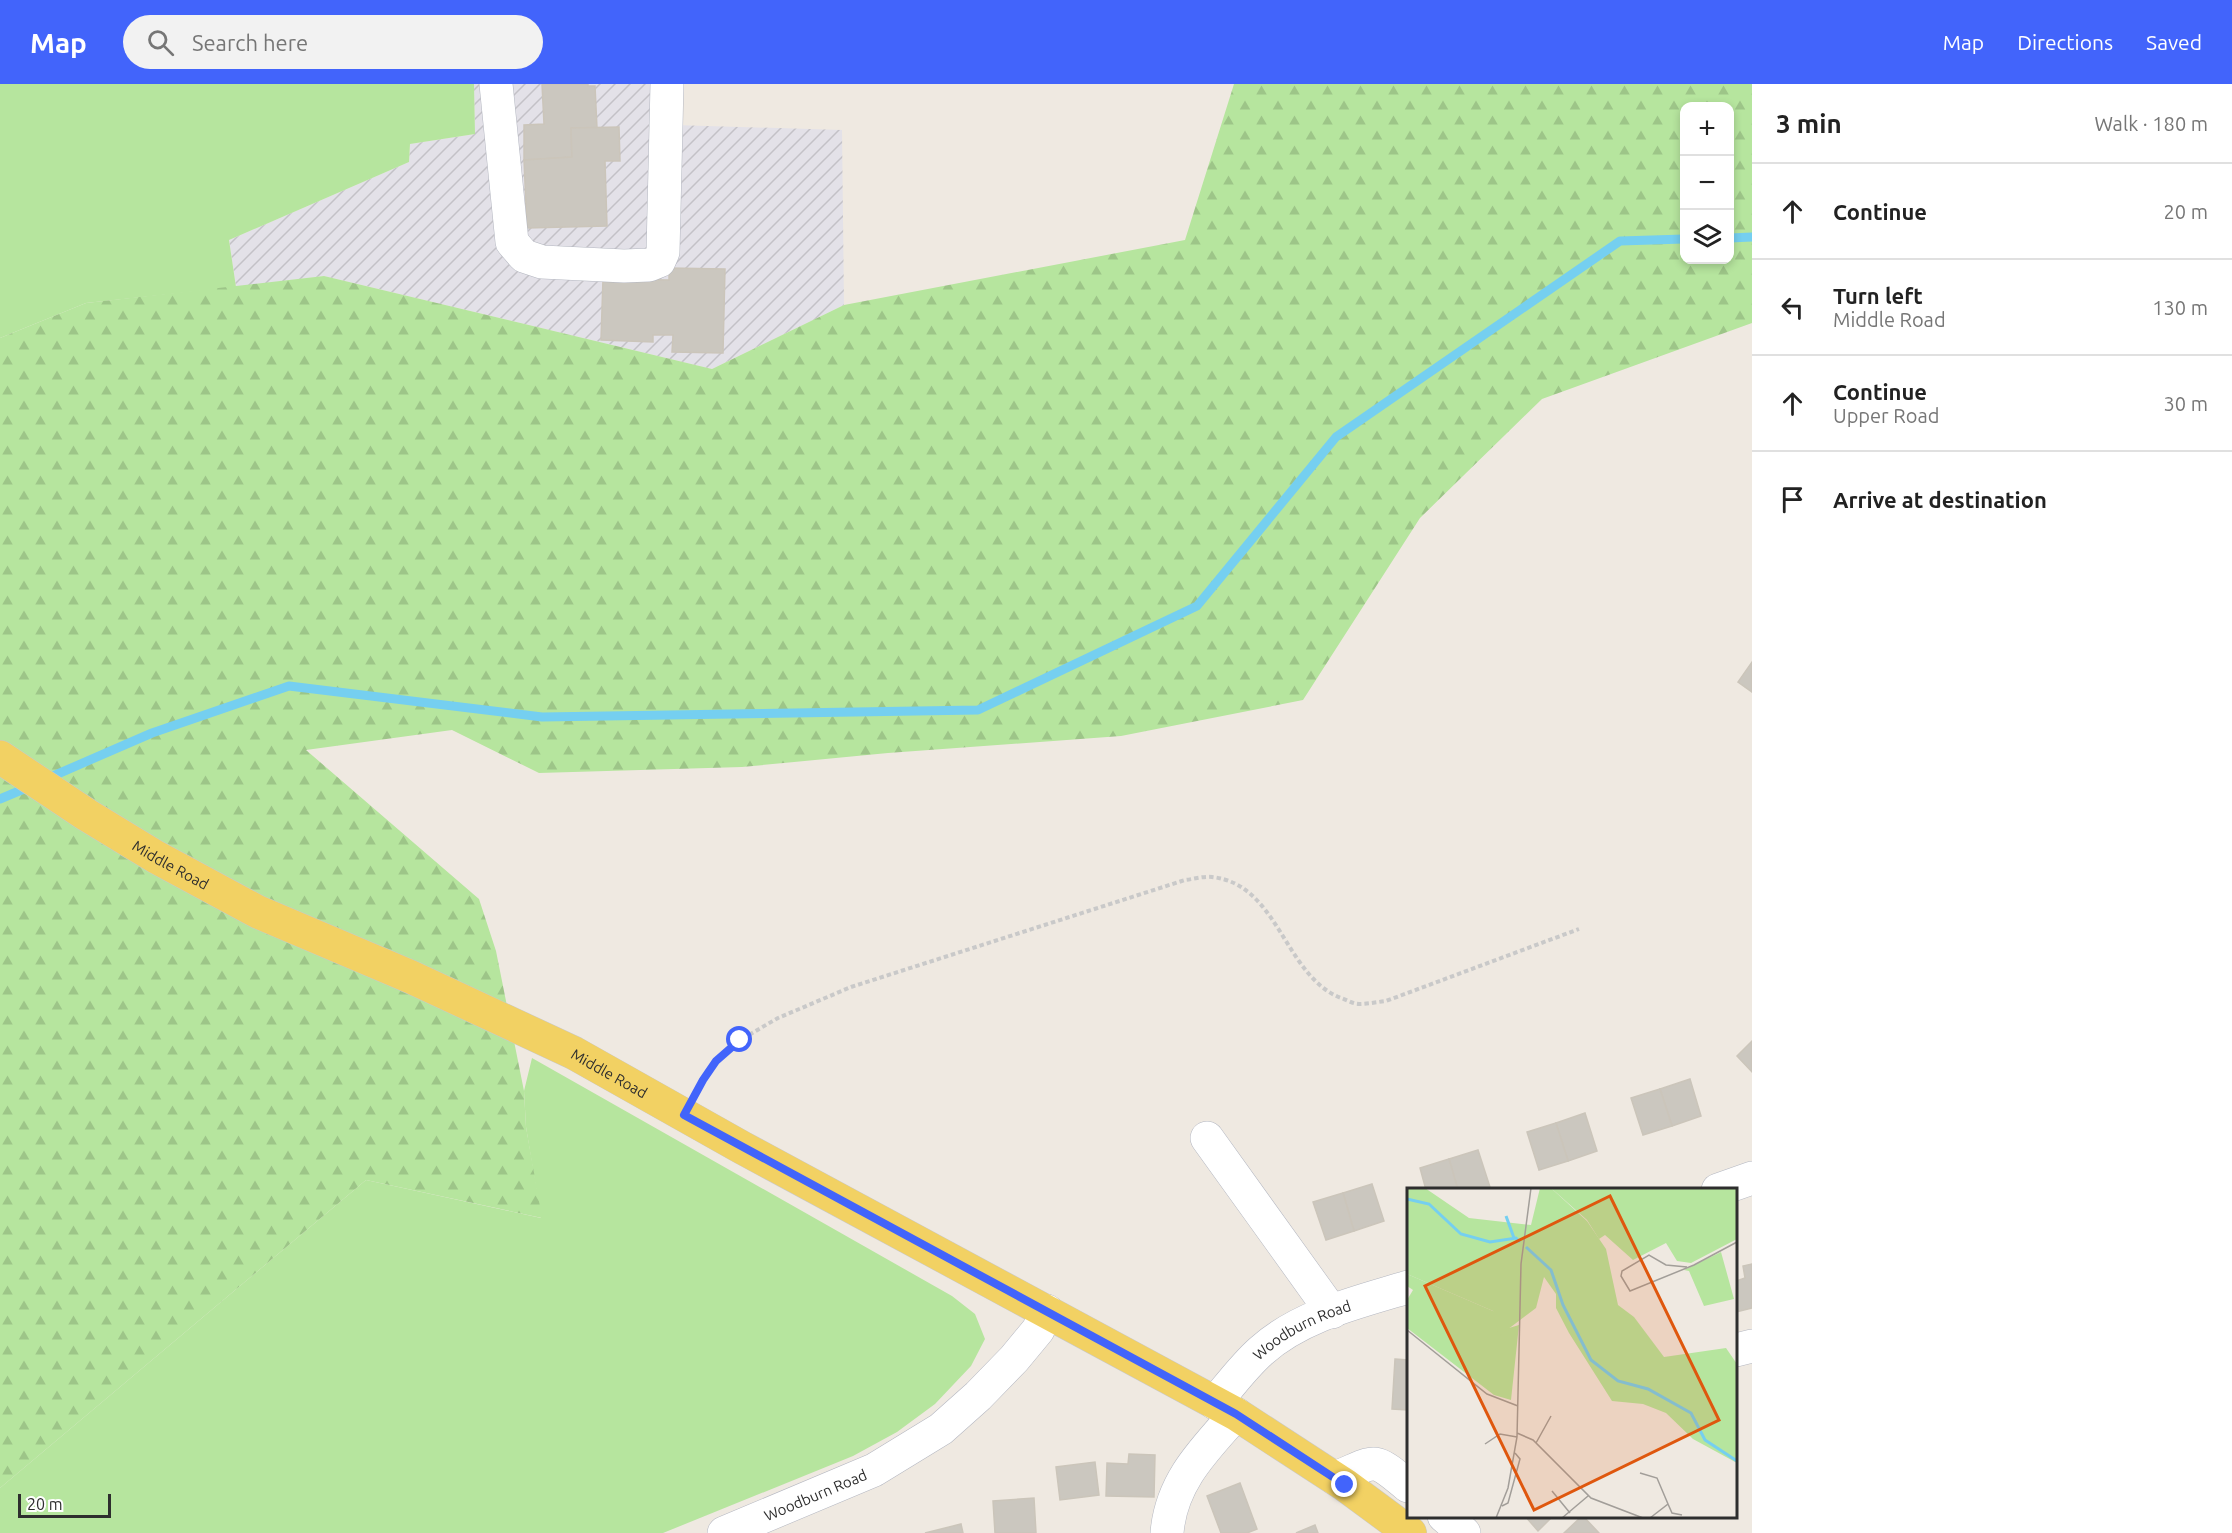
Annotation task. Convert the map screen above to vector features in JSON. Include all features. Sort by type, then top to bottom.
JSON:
[{"type":"main road","name":"Middle Road","points":[[0,757],[87,815],[156,857],[258,912],[411,977],[574,1053],[684,1115],[1226,1408],[1335,1478],[1410,1533]]},
{"type":"street","points":[[496,84],[512,242],[524,256],[542,262],[624,266],[649,265],[658,261],[663,252],[667,84]]},
{"type":"street","points":[[1207,1138],[1332,1312]]},
{"type":"street","points":[[1724,1188],[1752,1178]]},
{"type":"street","name":"Woodburn Road","points":[[1167,1533],[1168,1516],[1188,1469],[1262,1350],[1280,1336],[1306,1322],[1407,1287]]},
{"type":"street","name":"Woodburn Road","points":[[724,1533],[874,1470],[941,1429],[1014,1359],[1038,1330],[1047,1311]]},
{"type":"street","points":[[1737,1350],[1752,1346]]},
{"type":"street","points":[[1335,1478],[1370,1463],[1379,1463],[1407,1485]]},
{"type":"street","points":[[1446,1518],[1464,1533]]},
{"type":"path","points":[[684,1115],[716,1061],[740,1040],[778,1018],[851,987],[1185,880],[1212,877],[1237,884],[1256,899],[1305,971],[1329,993],[1357,1004],[1386,1001],[1579,929]]},
{"type":"shaded area","points":[[474,84],[673,84],[674,125],[842,130],[844,305],[712,369],[324,276],[236,287],[229,240],[409,162],[410,144],[475,134]]},
{"type":"green space","points":[[0,84],[474,84],[475,134],[410,144],[409,162],[229,240],[236,287],[86,303],[0,338]]},
{"type":"green space","points":[[1234,84],[1752,84],[1752,323],[1542,399],[1420,518],[1303,700],[1121,736],[888,753],[742,767],[539,773],[452,730],[306,750],[479,899],[496,951],[524,1091],[526,1127],[542,1218],[366,1180],[0,1488],[0,338],[86,303],[324,276],[712,369],[844,305],[1185,240]]},
{"type":"green space","points":[[532,1058],[952,1296],[975,1314],[985,1339],[971,1366],[935,1404],[897,1432],[853,1456],[663,1533],[0,1533],[0,1488],[366,1180],[541,1218],[526,1127],[524,1091]]},
{"type":"building","points":[[542,84],[595,86],[597,128],[571,128],[572,157],[524,160],[524,125],[544,124]]},
{"type":"building","points":[[619,127],[620,161],[605,161],[607,226],[527,228],[524,160],[572,157],[571,128]]},
{"type":"building","points":[[669,268],[725,269],[723,353],[672,352],[673,335],[653,335],[653,342],[601,340],[603,279],[669,280]]},
{"type":"building","points":[[1752,662],[1752,692],[1738,682]]},
{"type":"building","points":[[1752,1041],[1752,1072],[1737,1056]]},
{"type":"building","points":[[1690,1079],[1701,1116],[1672,1126],[1660,1089]]},
{"type":"building","points":[[1660,1089],[1672,1126],[1643,1135],[1631,1098]]},
{"type":"building","points":[[1585,1113],[1597,1151],[1568,1161],[1556,1123]]},
{"type":"building","points":[[1556,1123],[1568,1161],[1539,1170],[1527,1132]]},
{"type":"building","points":[[1478,1150],[1490,1187],[1457,1188],[1449,1159]]},
{"type":"building","points":[[1449,1159],[1457,1188],[1425,1188],[1420,1168]]},
{"type":"building","points":[[1372,1184],[1384,1221],[1354,1231],[1343,1193]]},
{"type":"building","points":[[1343,1193],[1354,1231],[1326,1240],[1313,1202]]},
{"type":"building","points":[[1752,1264],[1752,1308],[1737,1312],[1737,1281],[1745,1278],[1743,1266]]},
{"type":"building","points":[[1395,1359],[1407,1360],[1407,1410],[1392,1409]]},
{"type":"building","points":[[1129,1454],[1155,1455],[1154,1497],[1106,1496],[1107,1463],[1128,1464]]},
{"type":"building","points":[[1095,1462],[1099,1495],[1060,1500],[1056,1467]]},
{"type":"building","points":[[1240,1483],[1257,1529],[1247,1533],[1221,1533],[1207,1496]]},
{"type":"building","points":[[1034,1498],[1036,1533],[995,1533],[993,1501]]},
{"type":"building","points":[[1527,1518],[1551,1518],[1538,1531]]},
{"type":"building","points":[[1580,1518],[1585,1518],[1599,1533],[1564,1533]]},
{"type":"building","points":[[961,1524],[963,1533],[925,1533]]},
{"type":"building","points":[[1315,1525],[1318,1533],[1296,1533]]},
{"type":"waterway","points":[[1734,238],[1752,237]]},
{"type":"waterway","points":[[46,779],[152,733],[289,686],[542,717],[978,710],[1197,606],[1336,437],[1620,241],[1680,239]]},
{"type":"waterway","points":[[0,799],[31,786]]},
{"type":"route","points":[[740,1040],[716,1061],[684,1115],[1236,1414],[1345,1485]]}]
